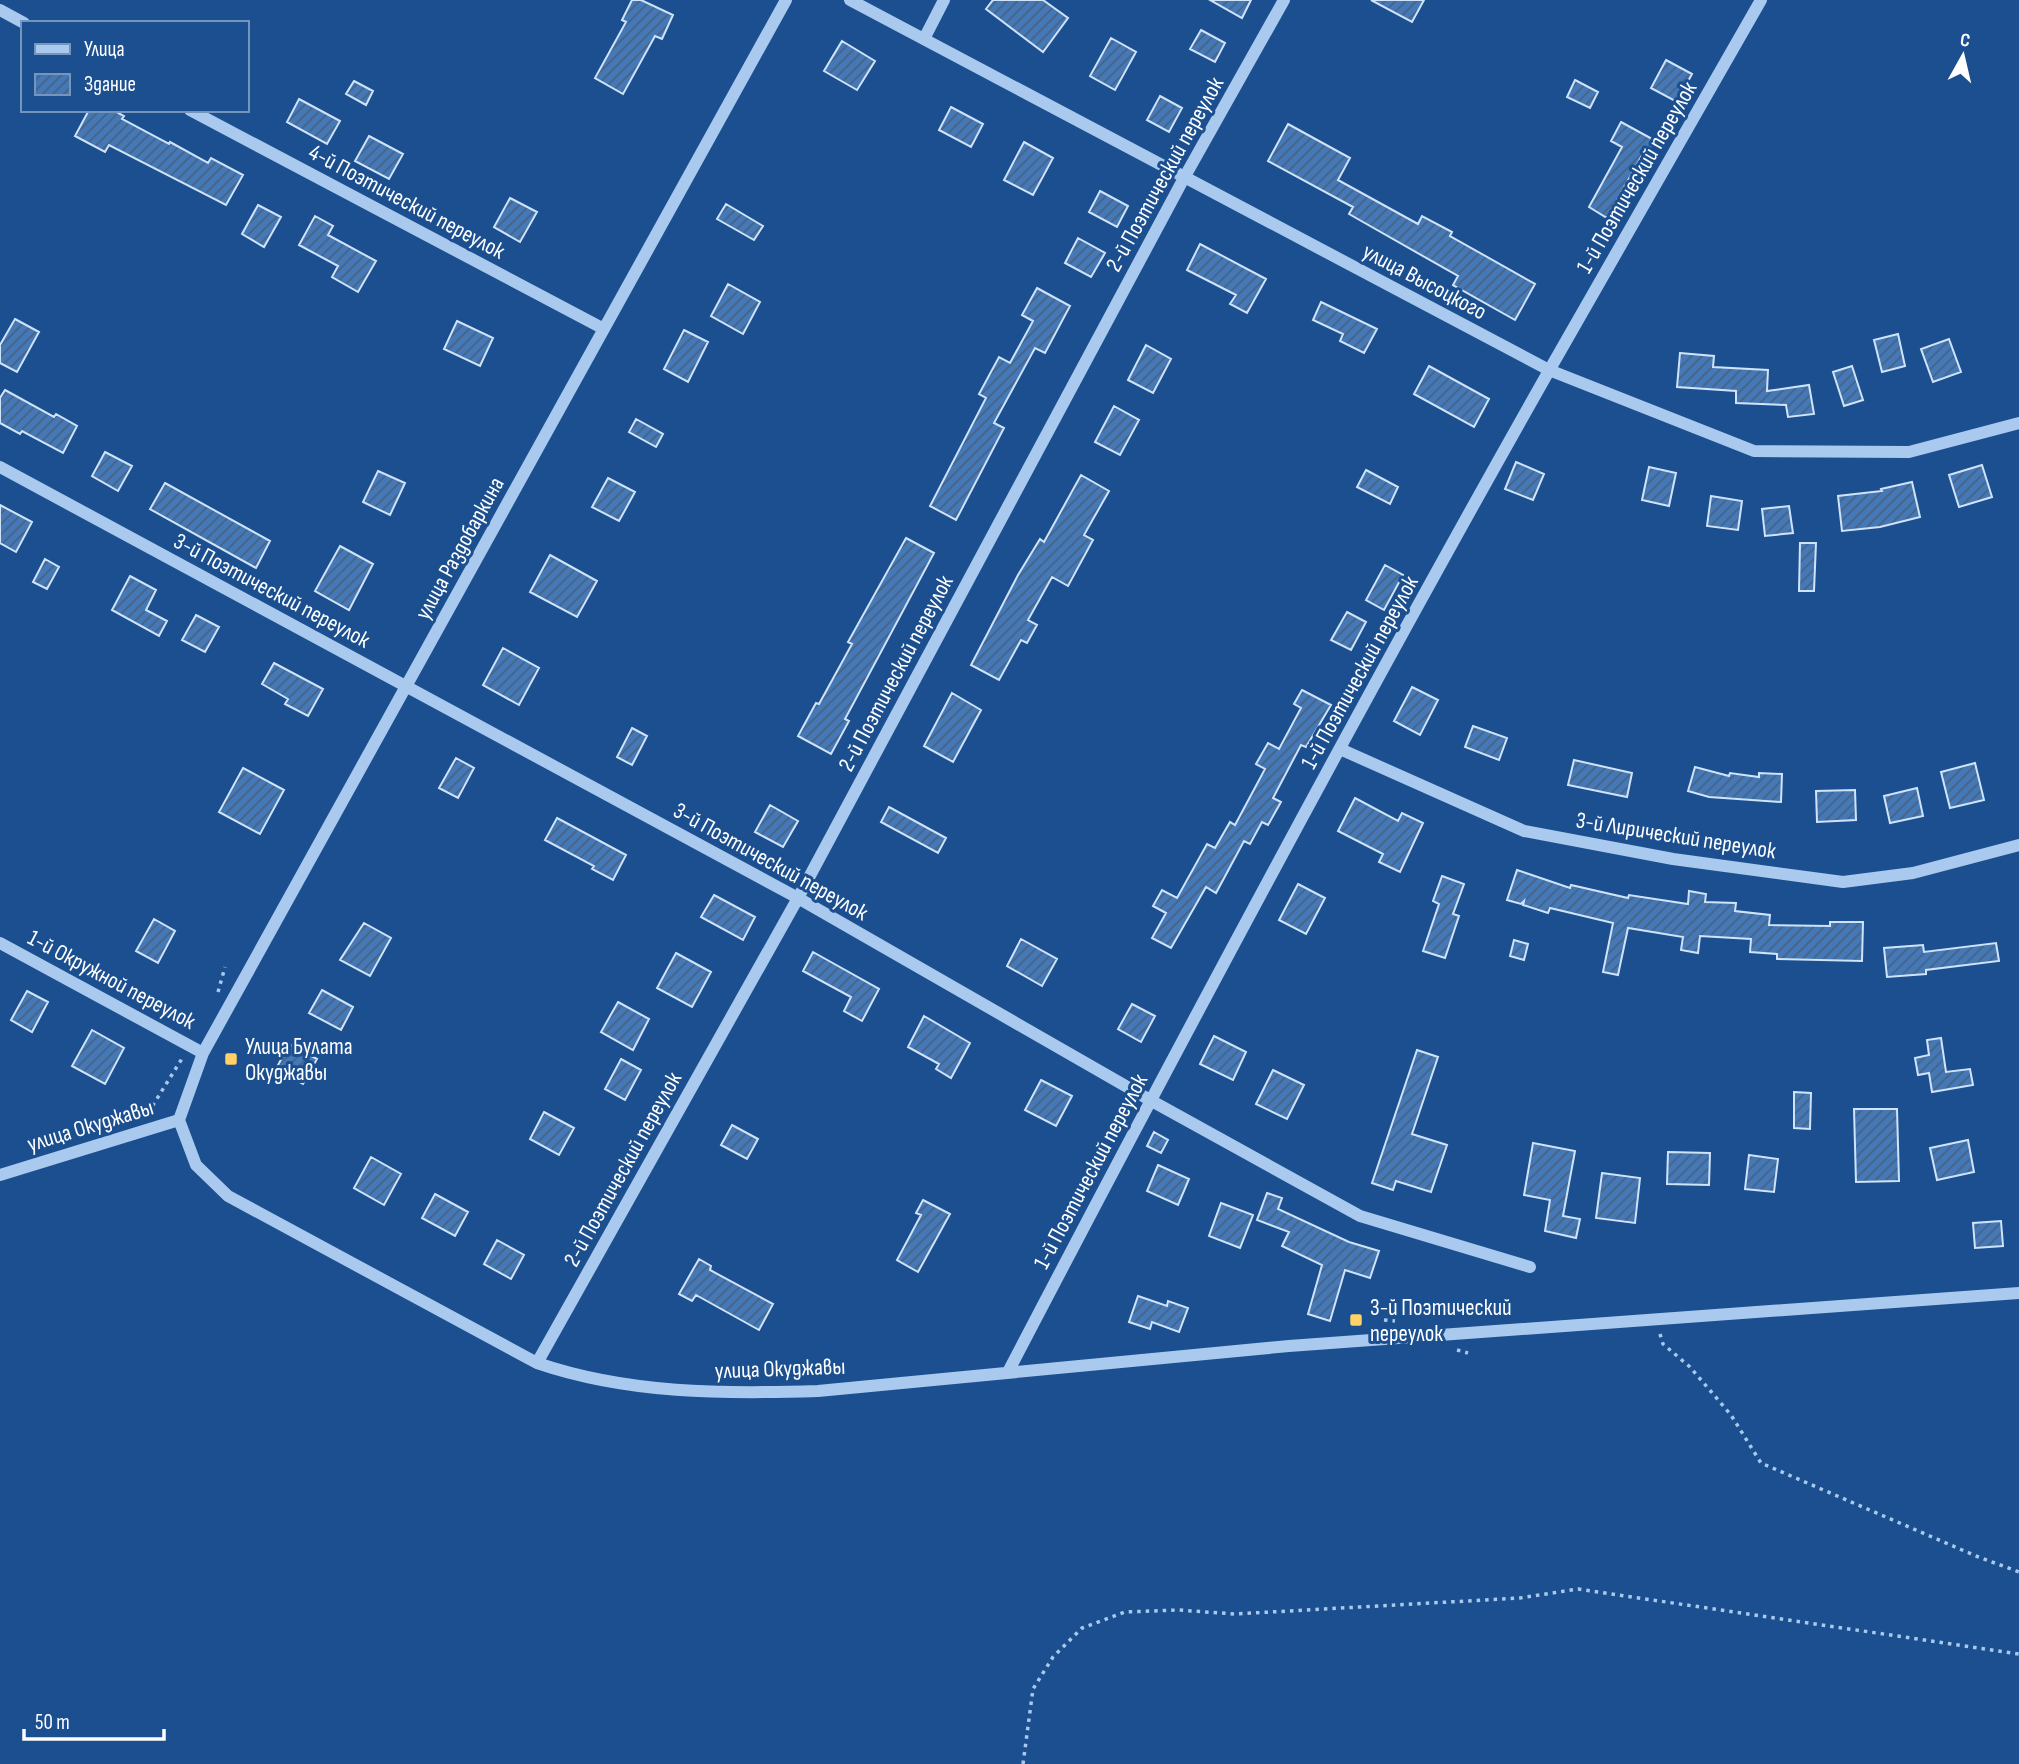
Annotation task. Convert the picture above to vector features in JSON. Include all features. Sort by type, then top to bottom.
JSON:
[{"type":"street","name":"улица Раздобаркина","points":[[179,1120],[203,1053],[786,0]]},
{"type":"street","name":"улица Высоцкого","points":[[850,0],[1549,370],[1755,451],[1909,452],[2019,423]]},
{"type":"street","points":[[924,39],[944,0]]},
{"type":"street","name":"2-й Поэтический переулок","points":[[537,1363],[798,898],[1184,177],[1284,0]]},
{"type":"street","name":"1-й Поэтический переулок","points":[[1008,1372],[1150,1100],[1340,749],[1549,370],[1761,0]]},
{"type":"street","points":[[0,10],[21,21]]},
{"type":"street","name":"4-й Поэтический переулок","points":[[194,112],[604,328]]},
{"type":"street","name":"3-й Поэтический переулок","points":[[0,467],[798,898],[1150,1100],[1360,1216],[1530,1267]]},
{"type":"street","name":"3-й Лирический переулок","points":[[1340,749],[1524,831],[1673,859],[1843,882],[1913,873],[2019,845]]},
{"type":"street","name":"1-й Окружной переулок","points":[[0,943],[203,1053]]},
{"type":"street","name":"улица Окуджавы","points":[[0,1175],[179,1120],[196,1165],[228,1196],[537,1363],[614,1384],[674,1390],[743,1393],[818,1391],[1301,1345],[1655,1319]]},
{"type":"street","points":[[1655,1319],[2019,1293]]},
{"type":"path","points":[[146,1130],[145,1117],[190,1045]]},
{"type":"path","points":[[1655,1319],[1663,1344],[1690,1367],[1731,1415],[1761,1462],[1963,1551],[2019,1572]]},
{"type":"path","points":[[1023,1764],[1033,1689],[1052,1657],[1082,1628],[1125,1612],[1178,1610],[1235,1614],[1520,1598],[1578,1589],[2019,1654]]},
{"type":"building","points":[[632,0],[641,0],[673,15],[662,39],[655,36],[623,94],[595,78],[626,22],[622,20]]},
{"type":"building","points":[[993,0],[1043,0],[1068,18],[1043,52],[986,9]]},
{"type":"building","points":[[1210,0],[1251,0],[1242,18]]},
{"type":"building","points":[[1371,0],[1424,0],[1412,22]]},
{"type":"building","points":[[1201,30],[1225,43],[1215,62],[1190,49]]},
{"type":"building","points":[[1111,38],[1136,52],[1115,90],[1090,76]]},
{"type":"building","points":[[842,41],[875,61],[857,90],[824,71]]},
{"type":"building","points":[[1666,60],[1692,74],[1677,102],[1651,88]]},
{"type":"building","points":[[1575,80],[1598,92],[1590,108],[1567,97]]},
{"type":"building","points":[[354,81],[373,91],[366,105],[346,94]]},
{"type":"building","points":[[1160,96],[1182,108],[1169,132],[1147,120]]},
{"type":"building","points":[[299,99],[340,121],[327,144],[287,122]]},
{"type":"building","points":[[951,107],[983,124],[971,147],[939,130]]},
{"type":"building","points":[[88,112],[117,112],[124,116],[122,119],[169,144],[170,142],[208,163],[211,158],[243,175],[226,205],[109,145],[105,152],[75,136]]},
{"type":"building","points":[[1621,122],[1654,140],[1644,159],[1641,157],[1607,218],[1589,207],[1622,147],[1611,141]]},
{"type":"building","points":[[1288,124],[1350,158],[1338,180],[1418,224],[1422,216],[1452,232],[1450,236],[1535,284],[1515,320],[1453,285],[1458,276],[1349,214],[1353,207],[1268,161]]},
{"type":"building","points":[[369,136],[403,154],[389,179],[355,161]]},
{"type":"building","points":[[1024,142],[1053,158],[1033,195],[1004,180]]},
{"type":"building","points":[[1100,191],[1128,206],[1117,227],[1089,212]]},
{"type":"building","points":[[510,198],[537,212],[520,242],[494,227]]},
{"type":"building","points":[[726,204],[763,226],[754,240],[717,219]]},
{"type":"building","points":[[258,205],[281,217],[264,247],[242,234]]},
{"type":"building","points":[[315,216],[333,226],[328,235],[376,261],[358,292],[332,277],[338,266],[299,245]]},
{"type":"building","points":[[1078,238],[1105,253],[1091,277],[1065,263]]},
{"type":"building","points":[[1200,244],[1266,279],[1247,313],[1230,304],[1236,295],[1187,270]]},
{"type":"building","points":[[728,284],[760,302],[743,334],[711,316]]},
{"type":"building","points":[[1037,288],[1070,306],[1045,353],[1035,348],[994,423],[1004,428],[956,520],[930,506],[986,398],[979,394],[999,357],[1010,363],[1033,321],[1022,315]]},
{"type":"building","points":[[1321,302],[1377,329],[1364,353],[1340,341],[1343,334],[1313,320]]},
{"type":"building","points":[[15,319],[39,332],[17,372],[0,363],[0,345]]},
{"type":"building","points":[[457,321],[493,338],[480,366],[444,349]]},
{"type":"building","points":[[684,330],[708,342],[688,382],[664,369]]},
{"type":"building","points":[[1898,334],[1905,366],[1882,372],[1874,340]]},
{"type":"building","points":[[1949,339],[1961,372],[1933,382],[1921,349]]},
{"type":"building","points":[[1146,345],[1171,359],[1153,393],[1128,380]]},
{"type":"building","points":[[1680,353],[1714,356],[1713,367],[1768,370],[1767,391],[1809,385],[1814,414],[1788,417],[1786,405],[1736,403],[1736,391],[1677,387]]},
{"type":"building","points":[[1429,366],[1489,399],[1474,427],[1414,394]]},
{"type":"building","points":[[1852,366],[1863,400],[1844,406],[1833,372]]},
{"type":"building","points":[[5,390],[54,417],[56,414],[77,426],[63,453],[22,431],[20,434],[0,423],[0,398]]},
{"type":"building","points":[[1114,406],[1139,420],[1120,455],[1095,442]]},
{"type":"building","points":[[636,419],[663,434],[656,447],[629,432]]},
{"type":"building","points":[[105,452],[132,466],[118,491],[92,476]]},
{"type":"building","points":[[1516,462],[1544,474],[1533,500],[1505,489]]},
{"type":"building","points":[[1982,465],[1992,497],[1959,507],[1949,475]]},
{"type":"building","points":[[1649,467],[1676,473],[1669,506],[1642,500]]},
{"type":"building","points":[[1366,470],[1398,487],[1390,504],[1357,487]]},
{"type":"building","points":[[378,471],[405,483],[390,515],[363,502]]},
{"type":"building","points":[[1081,475],[1109,491],[1084,535],[1093,540],[1068,586],[1052,577],[1028,620],[1037,625],[1027,643],[1021,640],[999,680],[971,665],[1018,575],[1040,539],[1044,542]]},
{"type":"building","points":[[608,478],[635,492],[619,521],[592,507]]},
{"type":"building","points":[[1912,482],[1920,517],[1880,527],[1842,531],[1838,496],[1882,491],[1881,489]]},
{"type":"building","points":[[165,483],[270,541],[256,568],[150,509]]},
{"type":"building","points":[[1711,496],[1742,501],[1738,530],[1707,526]]},
{"type":"building","points":[[0,505],[32,522],[16,552],[0,543]]},
{"type":"building","points":[[1789,506],[1793,533],[1765,536],[1762,509]]},
{"type":"building","points":[[906,538],[934,553],[845,719],[849,721],[831,754],[798,736],[852,644],[848,642]]},
{"type":"building","points":[[1800,543],[1816,543],[1814,591],[1799,591]]},
{"type":"building","points":[[340,546],[373,564],[349,610],[315,591]]},
{"type":"building","points":[[550,555],[597,581],[577,617],[530,592]]},
{"type":"building","points":[[45,559],[59,567],[47,589],[33,582]]},
{"type":"building","points":[[1385,565],[1403,575],[1384,610],[1366,600]]},
{"type":"building","points":[[130,576],[156,590],[146,610],[167,621],[159,636],[112,610]]},
{"type":"building","points":[[1347,612],[1366,622],[1351,650],[1331,640]]},
{"type":"building","points":[[196,615],[219,627],[205,652],[182,640]]},
{"type":"building","points":[[503,648],[539,668],[519,705],[483,685]]},
{"type":"building","points":[[274,663],[323,689],[308,716],[285,704],[288,699],[262,684]]},
{"type":"building","points":[[1412,687],[1438,700],[1420,735],[1394,721]]},
{"type":"building","points":[[1302,690],[1331,705],[1306,747],[1301,745],[1273,798],[1281,802],[1268,825],[1262,822],[1250,844],[1244,841],[1216,893],[1206,887],[1171,948],[1152,938],[1166,913],[1153,906],[1162,890],[1177,898],[1207,844],[1215,848],[1230,822],[1235,825],[1265,769],[1256,764],[1268,743],[1279,749],[1301,708],[1294,704]]},
{"type":"building","points":[[952,693],[981,710],[953,762],[924,746]]},
{"type":"building","points":[[1473,726],[1507,738],[1499,760],[1465,747]]},
{"type":"building","points":[[632,728],[647,736],[632,765],[617,757]]},
{"type":"building","points":[[456,758],[474,768],[458,798],[439,788]]},
{"type":"building","points":[[1574,760],[1632,773],[1627,797],[1568,785]]},
{"type":"building","points":[[1975,763],[1984,800],[1950,808],[1941,772]]},
{"type":"building","points":[[1695,767],[1729,776],[1730,773],[1759,777],[1759,773],[1782,774],[1781,802],[1709,797],[1688,791]]},
{"type":"building","points":[[243,768],[284,790],[260,834],[219,812]]},
{"type":"building","points":[[1917,788],[1923,816],[1890,823],[1884,796]]},
{"type":"building","points":[[1855,790],[1856,820],[1817,822],[1816,791]]},
{"type":"building","points":[[1355,798],[1398,821],[1402,813],[1423,823],[1400,872],[1379,862],[1383,854],[1338,831]]},
{"type":"building","points":[[770,805],[798,821],[783,847],[755,832]]},
{"type":"building","points":[[889,807],[946,838],[938,853],[881,822]]},
{"type":"building","points":[[557,818],[626,855],[613,880],[592,869],[594,866],[545,840]]},
{"type":"building","points":[[1517,870],[1570,888],[1571,885],[1628,898],[1629,895],[1688,904],[1689,891],[1706,894],[1705,902],[1736,903],[1735,911],[1770,915],[1769,925],[1830,926],[1830,922],[1863,922],[1862,961],[1777,959],[1777,954],[1750,952],[1751,939],[1700,936],[1698,953],[1681,950],[1683,937],[1628,928],[1618,975],[1603,972],[1613,923],[1550,908],[1548,913],[1523,905],[1524,901],[1521,904],[1507,900]]},
{"type":"building","points":[[1442,876],[1464,884],[1453,914],[1459,916],[1445,958],[1423,951],[1439,904],[1433,901]]},
{"type":"building","points":[[1298,884],[1325,898],[1306,934],[1279,920]]},
{"type":"building","points":[[714,895],[755,917],[743,940],[701,917]]},
{"type":"building","points":[[154,919],[175,931],[158,963],[136,951]]},
{"type":"building","points":[[364,923],[391,938],[370,976],[340,960]]},
{"type":"building","points":[[1021,939],[1057,959],[1042,986],[1007,966]]},
{"type":"building","points":[[1514,940],[1528,944],[1524,960],[1510,956]]},
{"type":"building","points":[[1996,943],[1999,961],[1926,970],[1926,974],[1887,977],[1884,948],[1923,945],[1924,952]]},
{"type":"building","points":[[813,952],[879,989],[862,1021],[844,1011],[851,997],[803,971]]},
{"type":"building","points":[[676,953],[711,972],[692,1007],[657,988]]},
{"type":"building","points":[[322,990],[353,1007],[341,1030],[309,1013]]},
{"type":"building","points":[[27,991],[48,1002],[32,1032],[11,1020]]},
{"type":"building","points":[[618,1002],[649,1019],[633,1050],[601,1032]]},
{"type":"building","points":[[1132,1004],[1155,1016],[1141,1042],[1118,1029]]},
{"type":"building","points":[[924,1016],[970,1043],[951,1078],[936,1069],[939,1064],[908,1047]]},
{"type":"building","points":[[92,1030],[124,1048],[105,1084],[72,1066]]},
{"type":"building","points":[[1214,1036],[1246,1052],[1233,1080],[1200,1064]]},
{"type":"building","points":[[1941,1038],[1946,1072],[1970,1069],[1973,1085],[1932,1092],[1929,1073],[1918,1075],[1915,1058],[1929,1055],[1927,1040]]},
{"type":"building","points":[[289,1044],[317,1059],[303,1084],[276,1069]]},
{"type":"building","points":[[1417,1050],[1438,1057],[1412,1134],[1447,1145],[1431,1192],[1396,1181],[1393,1190],[1372,1183]]},
{"type":"building","points":[[621,1059],[641,1070],[625,1100],[605,1089]]},
{"type":"building","points":[[1273,1070],[1304,1085],[1287,1119],[1256,1104]]},
{"type":"building","points":[[1041,1080],[1072,1096],[1056,1126],[1025,1110]]},
{"type":"building","points":[[1794,1092],[1811,1093],[1810,1129],[1794,1128]]},
{"type":"building","points":[[1854,1109],[1897,1109],[1899,1181],[1856,1182]]},
{"type":"building","points":[[544,1112],[574,1128],[559,1155],[530,1139]]},
{"type":"building","points":[[732,1125],[758,1139],[747,1159],[721,1145]]},
{"type":"building","points":[[1154,1132],[1168,1140],[1161,1153],[1147,1146]]},
{"type":"building","points":[[1968,1140],[1974,1172],[1937,1180],[1930,1148]]},
{"type":"building","points":[[1533,1143],[1575,1151],[1563,1216],[1580,1219],[1576,1238],[1545,1231],[1550,1200],[1524,1195]]},
{"type":"building","points":[[1668,1152],[1710,1153],[1709,1185],[1667,1184]]},
{"type":"building","points":[[1749,1155],[1778,1159],[1774,1192],[1745,1189]]},
{"type":"building","points":[[371,1157],[401,1174],[384,1205],[354,1188]]},
{"type":"building","points":[[1158,1165],[1189,1179],[1178,1205],[1147,1191]]},
{"type":"building","points":[[1602,1173],[1640,1178],[1635,1223],[1596,1218]]},
{"type":"building","points":[[1267,1193],[1282,1198],[1278,1209],[1349,1242],[1379,1251],[1370,1278],[1345,1270],[1330,1321],[1308,1314],[1322,1265],[1282,1246],[1289,1232],[1257,1220]]},
{"type":"building","points":[[435,1194],[468,1212],[455,1236],[422,1218]]},
{"type":"building","points":[[923,1200],[950,1214],[918,1272],[897,1260],[921,1215],[916,1213]]},
{"type":"building","points":[[1221,1203],[1253,1215],[1240,1248],[1209,1236]]},
{"type":"building","points":[[2001,1221],[2003,1246],[1975,1248],[1973,1223]]},
{"type":"building","points":[[497,1240],[524,1255],[511,1279],[484,1264]]},
{"type":"building","points":[[699,1259],[711,1266],[710,1270],[773,1304],[759,1330],[696,1295],[692,1301],[679,1294]]},
{"type":"building","points":[[1138,1296],[1167,1306],[1168,1301],[1188,1308],[1179,1332],[1152,1322],[1150,1329],[1129,1322]]},
{"type":"place","name":"Улица Булата Окуджавы","points":[[231,1059]]},
{"type":"place","name":"3-й Поэтический переулок","points":[[1356,1320]]}]
